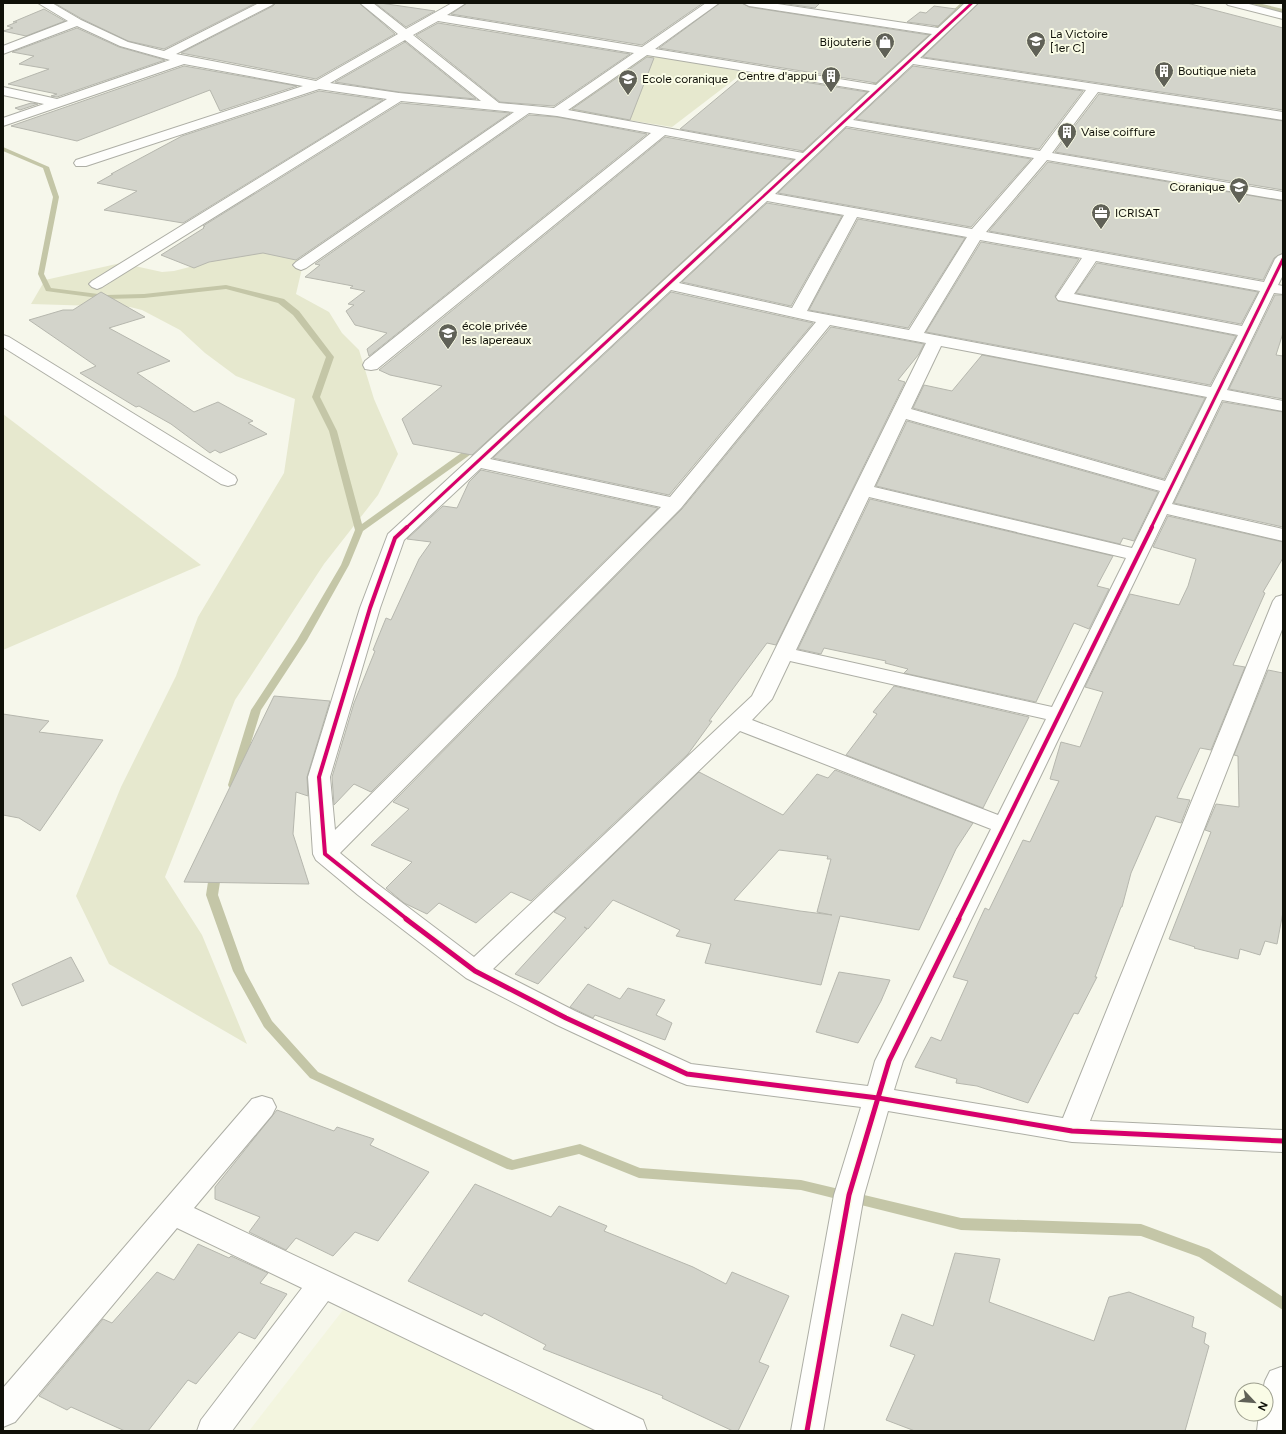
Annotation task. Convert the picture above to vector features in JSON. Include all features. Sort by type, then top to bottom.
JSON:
[{"type":"street","points":[[44,3],[77,22],[124,44],[182,60],[318,85],[399,97],[557,112],[805,157]]},
{"type":"street","points":[[164,55],[268,3]]},
{"type":"street","points":[[366,3],[495,106]]},
{"type":"street","points":[[81,163],[318,85],[460,3]]},
{"type":"street","points":[[557,112],[713,3]]},
{"type":"street","points":[[749,3],[941,32]]},
{"type":"street","points":[[972,3],[395,538],[370,608],[319,777],[325,854],[367,889],[475,971],[566,1018],[687,1074],[878,1098],[1072,1131],[1283,1141]]},
{"type":"street","points":[[1232,3],[1264,7],[1283,16]]},
{"type":"street","points":[[436,17],[879,89]]},
{"type":"street","points":[[3,50],[77,22]]},
{"type":"street","points":[[3,36],[22,43]]},
{"type":"street","points":[[3,122],[59,104],[182,60]]},
{"type":"street","points":[[910,60],[1283,116]]},
{"type":"street","points":[[914,336],[976,234],[1044,156],[1094,88]]},
{"type":"street","points":[[3,91],[59,104]]},
{"type":"street","points":[[97,284],[399,97]]},
{"type":"street","points":[[301,265],[527,110]]},
{"type":"street","points":[[843,122],[1283,196]]},
{"type":"street","points":[[371,365],[662,131]]},
{"type":"street","points":[[764,196],[1276,289]]},
{"type":"street","points":[[797,314],[853,211]]},
{"type":"street","points":[[1092,255],[1064,297],[1247,332]]},
{"type":"street","points":[[807,1431],[849,1195],[889,1061],[1247,332],[1276,289],[1283,259]]},
{"type":"street","points":[[668,284],[797,314],[1217,392],[1283,406]]},
{"type":"street","points":[[325,854],[674,504],[827,319]]},
{"type":"street","points":[[3,340],[228,480]]},
{"type":"street","points":[[475,971],[761,699],[936,340]]},
{"type":"street","points":[[901,412],[1170,488]]},
{"type":"street","points":[[476,462],[674,504]]},
{"type":"street","points":[[863,490],[1138,555]]},
{"type":"street","points":[[1161,506],[1283,535]]},
{"type":"street","points":[[1072,1131],[1283,600]]},
{"type":"street","points":[[783,653],[1059,715]]},
{"type":"street","points":[[737,722],[1005,826]]},
{"type":"street","points":[[3,1412],[262,1107]]},
{"type":"street","points":[[173,1212],[631,1431]]},
{"type":"street","points":[[213,1431],[323,1283]]},
{"type":"street","points":[[1273,1431],[1281,1381]]},
{"type":"shaded area","points":[[646,54],[744,72],[672,127],[566,110]]},
{"type":"shaded area","points":[[288,248],[303,264],[296,294],[329,312],[342,333],[359,350],[374,399],[398,454],[378,495],[324,564],[235,700],[165,877],[202,935],[247,1044],[109,964],[76,896],[121,787],[176,676],[198,617],[284,473],[295,399],[236,376],[205,353],[180,330],[142,310],[130,307],[31,304],[45,280],[121,263],[162,272],[174,271],[248,252]]},
{"type":"shaded area","points":[[3,414],[201,565],[3,650]]},
{"type":"shaded area","points":[[343,1310],[620,1431],[249,1431]]},
{"type":"building","points":[[256,3],[164,49],[128,41],[82,19],[56,4]]},
{"type":"building","points":[[276,3],[359,3],[395,34],[316,79],[181,53],[273,6]]},
{"type":"building","points":[[375,3],[380,3],[435,11],[406,27]]},
{"type":"building","points":[[467,3],[703,3],[642,45],[451,14]]},
{"type":"building","points":[[720,3],[742,3],[749,7],[929,35],[876,83],[659,48]]},
{"type":"building","points":[[781,3],[820,3],[815,8]]},
{"type":"building","points":[[979,3],[1187,3],[1283,28],[1283,110],[923,57]]},
{"type":"building","points":[[934,6],[956,9],[938,26],[907,22],[920,12],[926,13]]},
{"type":"building","points":[[44,9],[65,21],[26,36],[3,31],[13,28],[7,26],[17,22],[13,22]]},
{"type":"building","points":[[438,23],[630,54],[554,106],[500,102],[416,35]]},
{"type":"building","points":[[77,28],[119,47],[165,60],[57,97],[51,96],[57,94],[8,84],[49,69],[19,64],[34,56],[12,52]]},
{"type":"building","points":[[405,42],[476,99],[399,92],[335,82]]},
{"type":"building","points":[[647,57],[654,58],[630,120],[572,109]]},
{"type":"building","points":[[184,66],[297,86],[220,111],[210,90],[77,141],[11,126]]},
{"type":"building","points":[[913,66],[1083,91],[1039,149],[856,119]]},
{"type":"building","points":[[747,73],[867,92],[803,151],[680,129]]},
{"type":"building","points":[[319,91],[383,100],[183,223],[104,210],[137,191],[97,183],[113,174],[111,174],[182,136]]},
{"type":"building","points":[[1099,94],[1283,121],[1283,190],[1055,152]]},
{"type":"building","points":[[31,103],[38,104],[20,110],[15,108]]},
{"type":"building","points":[[401,103],[510,113],[296,260],[263,253],[209,262],[194,268],[161,255],[204,228],[205,226],[203,226]]},
{"type":"building","points":[[529,115],[557,117],[647,134],[369,356],[367,349],[387,333],[355,325],[346,311],[354,305],[348,304],[365,291],[350,288],[353,286],[305,277],[320,265],[315,264]]},
{"type":"building","points":[[846,128],[1031,159],[971,227],[778,193]]},
{"type":"building","points":[[665,137],[793,160],[472,455],[413,444],[402,419],[442,386],[390,375],[379,370]]},
{"type":"building","points":[[1048,162],[1283,201],[1283,253],[1274,258],[1263,280],[989,231]]},
{"type":"building","points":[[767,203],[842,216],[791,306],[682,282]]},
{"type":"building","points":[[858,219],[965,238],[908,328],[809,310]]},
{"type":"building","points":[[981,242],[1079,259],[1055,296],[1058,301],[1236,336],[1210,385],[926,332]]},
{"type":"building","points":[[1097,263],[1258,292],[1241,324],[1076,293]]},
{"type":"building","points":[[101,292],[145,317],[109,328],[170,361],[137,373],[194,412],[218,402],[253,421],[248,423],[267,434],[220,453],[215,450],[210,453],[171,424],[139,406],[136,407],[80,373],[96,366],[29,320],[63,310],[73,310]]},
{"type":"building","points":[[671,292],[813,323],[669,495],[493,458]]},
{"type":"building","points":[[1275,295],[1283,295],[1283,333],[1276,355],[1283,356],[1283,399],[1229,389]]},
{"type":"building","points":[[831,327],[924,344],[919,354],[898,380],[905,382],[776,645],[767,643],[709,721],[712,721],[688,754],[531,901],[511,892],[476,923],[439,903],[427,914],[404,903],[386,888],[412,862],[371,845],[409,809],[393,802],[682,509]]},
{"type":"building","points":[[982,355],[1205,398],[1164,479],[913,408],[924,385],[952,391]]},
{"type":"building","points":[[1223,402],[1283,412],[1283,527],[1174,503]]},
{"type":"building","points":[[907,421],[1158,492],[1134,541],[1123,538],[1120,544],[876,486]]},
{"type":"building","points":[[481,470],[658,508],[371,792],[354,784],[334,805],[332,777],[354,703],[375,651],[373,650],[386,618],[391,620],[419,559],[431,542],[407,539],[443,506],[457,508],[469,482]]},
{"type":"building","points":[[870,499],[1113,556],[1097,586],[1109,589],[1089,629],[1074,623],[1036,702],[904,673],[908,669],[885,663],[886,661],[824,648],[821,654],[798,649]]},
{"type":"building","points":[[1168,516],[1283,542],[1283,558],[1263,592],[1265,593],[1233,665],[1245,667],[1211,750],[1200,748],[1177,798],[1190,800],[1181,823],[1156,816],[1131,873],[1122,907],[1095,977],[1097,977],[1078,1014],[1074,1013],[1028,1103],[977,1086],[956,1083],[957,1079],[915,1067],[931,1037],[941,1041],[968,981],[953,977],[985,908],[989,910],[1023,840],[1030,842],[1059,781],[1050,779],[1061,742],[1080,747],[1103,692],[1085,687],[1130,594],[1179,605],[1188,586],[1196,559],[1153,547]]},
{"type":"building","points":[[1268,670],[1283,673],[1283,912],[1277,944],[1265,941],[1260,955],[1240,949],[1238,959],[1194,948],[1195,947],[1169,939],[1211,832],[1205,830],[1216,804],[1239,807],[1238,756],[1234,755]]},
{"type":"building","points":[[894,686],[1029,717],[983,808],[846,755],[877,714],[873,712]]},
{"type":"building","points":[[274,696],[330,701],[307,777],[308,796],[296,792],[293,834],[309,884],[184,882]]},
{"type":"building","points":[[3,714],[49,721],[39,732],[103,740],[40,831],[19,818],[3,815]]},
{"type":"building","points":[[835,770],[973,823],[956,849],[919,930],[840,916],[821,985],[705,963],[711,944],[676,936],[680,930],[613,900],[588,929],[584,927],[587,929],[538,984],[515,974],[566,918],[554,912],[699,772],[783,815],[817,774],[828,778]],"holes":[[[779,850],[828,856],[827,859],[831,859],[817,912],[832,915],[734,900]]]},
{"type":"building","points":[[71,957],[84,981],[22,1006],[12,984]]},
{"type":"building","points":[[839,972],[890,980],[881,1001],[858,1043],[816,1032]]},
{"type":"building","points":[[588,984],[620,999],[628,988],[665,1000],[656,1015],[672,1023],[665,1040],[595,1015],[593,1018],[570,1007]]},
{"type":"building","points":[[277,1110],[334,1131],[337,1127],[374,1139],[370,1145],[429,1172],[378,1241],[355,1232],[333,1256],[296,1238],[286,1250],[249,1232],[260,1217],[215,1199],[215,1187]]},
{"type":"building","points":[[475,1184],[551,1217],[559,1206],[607,1226],[604,1231],[693,1267],[726,1284],[732,1272],[789,1296],[759,1362],[769,1366],[738,1431],[733,1431],[662,1398],[663,1396],[543,1349],[546,1345],[484,1313],[482,1316],[408,1281]]},
{"type":"building","points":[[198,1244],[229,1258],[231,1256],[268,1273],[260,1283],[287,1294],[255,1339],[239,1332],[196,1384],[188,1380],[148,1431],[125,1431],[71,1407],[67,1410],[39,1396],[103,1319],[112,1323],[157,1272],[174,1280]]},
{"type":"building","points":[[955,1253],[1000,1259],[989,1302],[1094,1341],[1109,1297],[1129,1292],[1194,1317],[1192,1327],[1206,1333],[1204,1343],[1209,1346],[1185,1431],[915,1431],[886,1420],[915,1355],[890,1346],[902,1314],[933,1326]]},
{"type":"waterway","points":[[857,101],[964,3]]},
{"type":"waterway","points":[[1252,3],[1283,11]]},
{"type":"waterway","points":[[359,530],[502,428],[813,142]]},
{"type":"waterway","points":[[3,149],[46,167],[56,197],[41,274],[48,290],[106,297],[144,296],[226,287],[281,301],[296,313],[330,357],[316,397],[333,431],[359,530]]},
{"type":"waterway","points":[[233,785],[256,710],[302,640],[345,565],[359,530]]},
{"type":"waterway","points":[[216,869],[212,895],[239,971],[268,1024],[314,1075],[512,1165],[580,1149],[639,1173],[801,1185],[961,1224],[1141,1230],[1204,1253],[1283,1304]]},
{"type":"cycle path","points":[[972,3],[395,538],[370,608],[319,777],[325,854],[367,889],[475,971],[566,1018],[687,1074],[878,1098],[1072,1131],[1283,1141]]},
{"type":"cycle path","points":[[807,1431],[849,1195],[889,1061],[1283,259]]},
{"type":"place","name":"La Victoire [1er C]","points":[[1036,58]]},
{"type":"place","name":"Bijouterie","points":[[885,59]]},
{"type":"place","name":"Boutique nieta","points":[[1164,88]]},
{"type":"place","name":"Centre d'appui","points":[[831,93]]},
{"type":"place","name":"Ecole coranique","points":[[628,96]]},
{"type":"place","name":"Vaise coiffure","points":[[1067,149]]},
{"type":"place","name":"Coranique","points":[[1239,204]]},
{"type":"place","name":"ICRISAT","points":[[1101,230]]},
{"type":"place","name":"école privée les lapereaux","points":[[448,350]]}]
